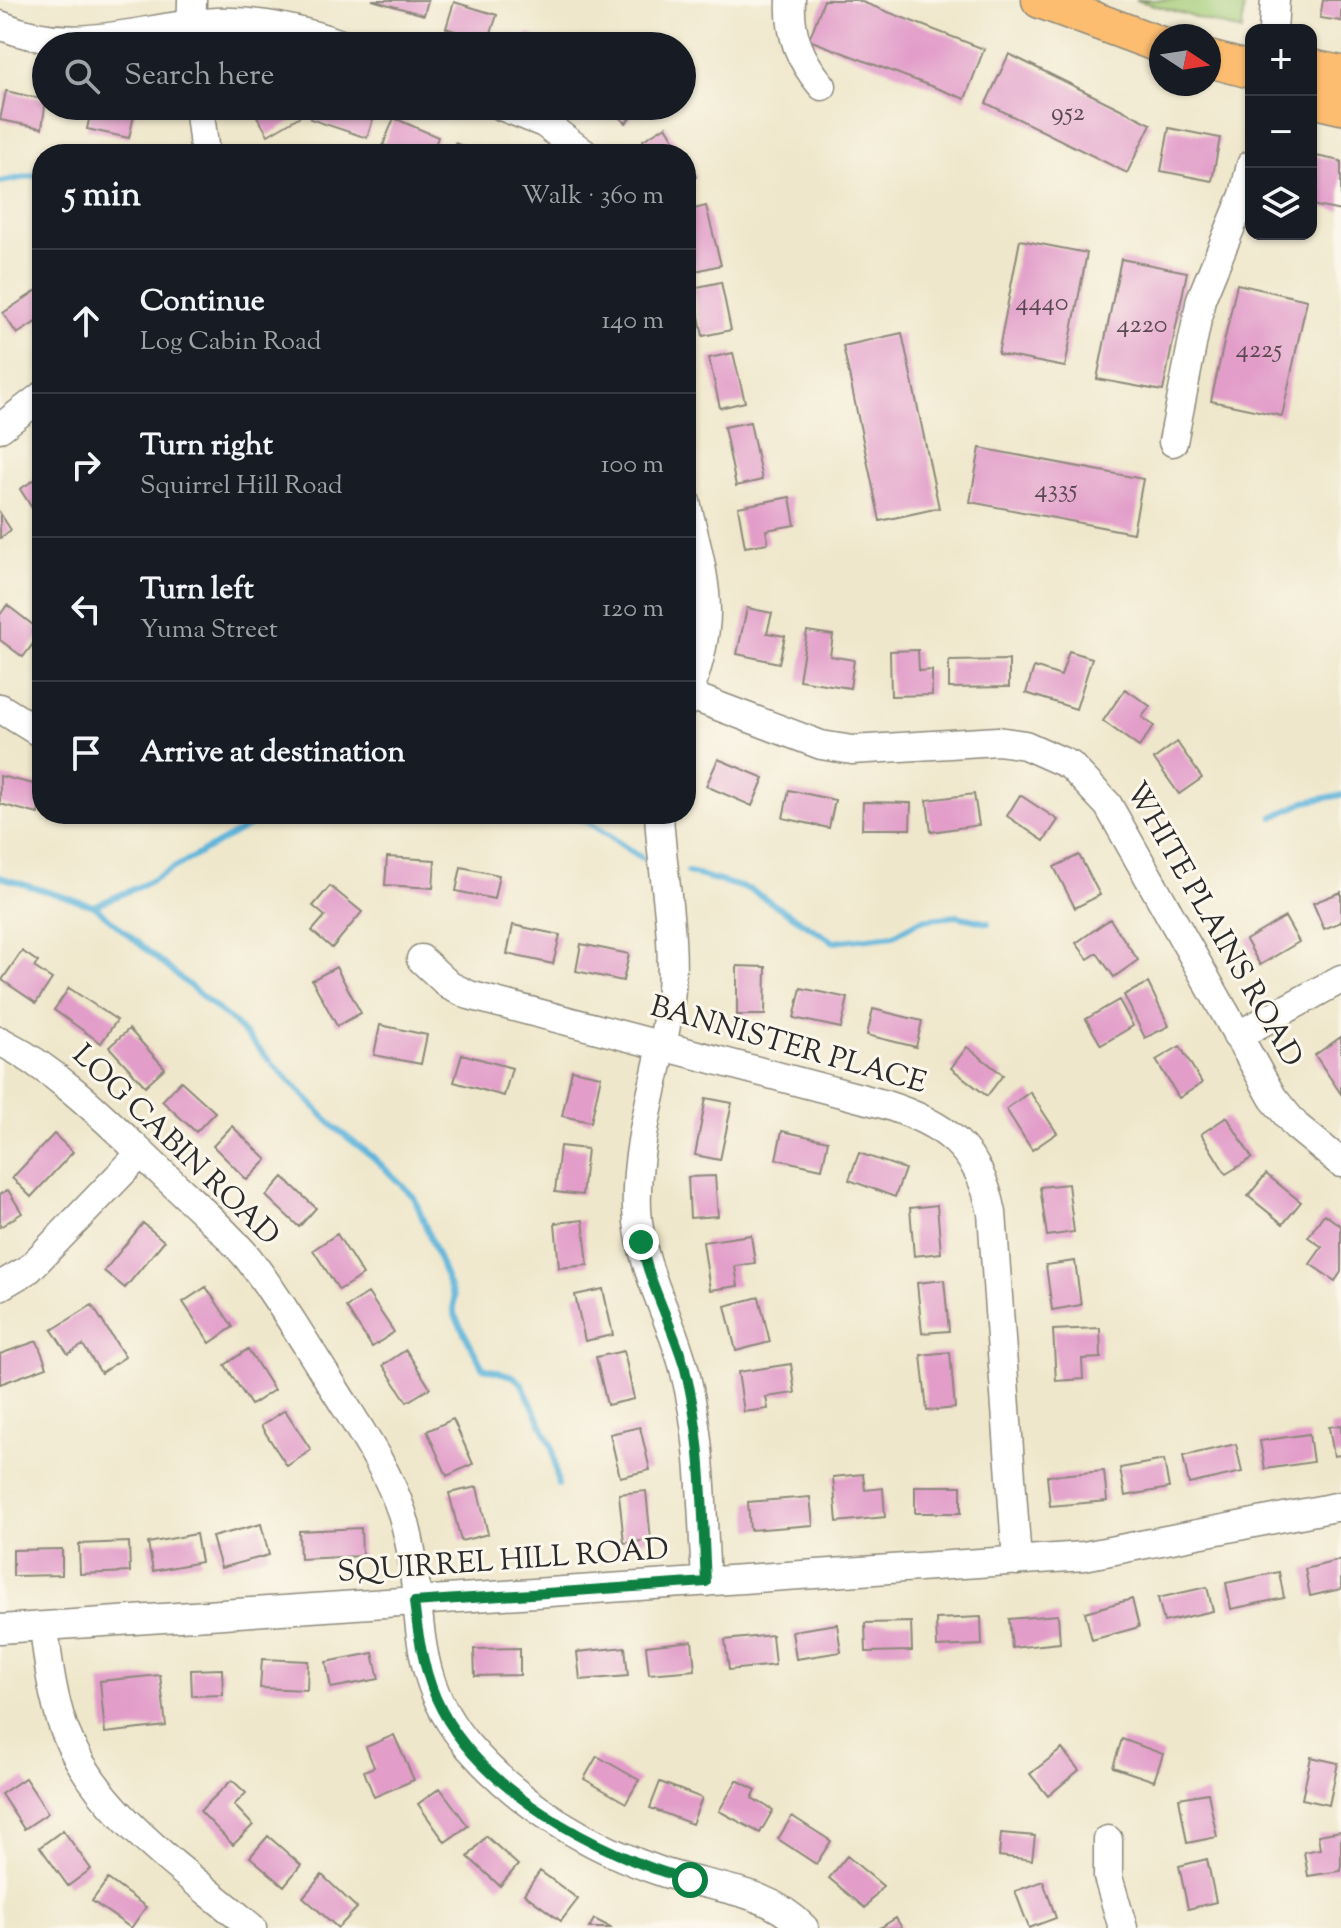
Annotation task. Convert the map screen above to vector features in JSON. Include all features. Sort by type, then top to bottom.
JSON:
[{"type":"main road","points":[[1040,0],[1149,41]]},
{"type":"main road","points":[[1221,62],[1245,68]]},
{"type":"main road","points":[[1317,69],[1341,74]]},
{"type":"main road","points":[[1317,100],[1341,106]]},
{"type":"street","points":[[791,0],[790,24],[796,45],[803,62],[822,86]]},
{"type":"street","points":[[1273,24],[1275,0]]},
{"type":"street","points":[[141,32],[191,24],[259,24],[306,32]]},
{"type":"street","points":[[0,25],[32,35]]},
{"type":"street","points":[[201,120],[204,144]]},
{"type":"street","points":[[536,120],[572,144]]},
{"type":"street","points":[[1173,442],[1201,299],[1244,195],[1250,168]]},
{"type":"street","points":[[0,428],[32,404]]},
{"type":"street","points":[[696,547],[706,613],[696,669]]},
{"type":"street","name":"WHITE PLAINS ROAD","points":[[696,700],[821,745],[881,751],[998,741],[1025,745],[1070,765],[1108,805],[1273,1098],[1296,1126],[1341,1163]]},
{"type":"street","points":[[0,708],[32,728]]},
{"type":"street","points":[[660,824],[673,949],[670,1000],[639,1171],[637,1208],[644,1259],[672,1328],[691,1397],[706,1582]]},
{"type":"street","name":"BANNISTER PLACE","points":[[421,959],[450,986],[469,995],[918,1115],[942,1129],[972,1159],[985,1184],[992,1213],[1017,1561]]},
{"type":"street","points":[[1237,1036],[1341,979]]},
{"type":"street","name":"LOG CABIN ROAD","points":[[0,1041],[44,1067],[141,1153],[247,1258],[377,1456],[395,1492],[407,1531],[420,1646],[437,1698],[460,1737],[496,1775],[552,1819],[620,1856],[665,1873],[748,1892],[771,1902],[804,1928]]},
{"type":"street","points":[[0,1286],[39,1260],[141,1153]]},
{"type":"street","name":"SQUIRREL HILL ROAD","points":[[0,1629],[1084,1556],[1341,1506]]},
{"type":"street","points":[[44,1627],[54,1697],[82,1764],[132,1824],[252,1928]]},
{"type":"street","points":[[1108,1840],[1108,1877],[1123,1928]]},
{"type":"green space","points":[[1136,0],[1244,0],[1242,31]]},
{"type":"building","points":[[372,0],[428,0],[424,15]]},
{"type":"building","points":[[824,0],[857,0],[984,49],[965,99],[809,40]]},
{"type":"building","points":[[1323,0],[1341,0],[1341,21],[1320,18]]},
{"type":"building","points":[[454,2],[497,15],[491,32],[458,32],[446,28]]},
{"type":"building","points":[[1009,54],[1151,124],[1127,173],[986,103]]},
{"type":"building","points":[[6,91],[32,97],[32,120],[43,120],[42,128],[0,120]]},
{"type":"building","points":[[89,120],[133,120],[129,138],[87,129]]},
{"type":"building","points":[[259,120],[294,120],[268,135]]},
{"type":"building","points":[[313,120],[373,120],[367,138]]},
{"type":"building","points":[[393,120],[438,137],[436,144],[383,144]]},
{"type":"building","points":[[666,126],[677,144],[645,144],[643,140]]},
{"type":"building","points":[[1169,128],[1220,138],[1212,181],[1161,171]]},
{"type":"building","points":[[1317,156],[1341,161],[1341,211],[1317,206]]},
{"type":"building","points":[[706,206],[721,265],[696,271],[696,208]]},
{"type":"building","points":[[1020,240],[1087,253],[1065,367],[998,354]]},
{"type":"building","points":[[1121,259],[1187,272],[1163,391],[1097,379]]},
{"type":"building","points":[[721,282],[731,330],[703,336],[696,287]]},
{"type":"building","points":[[1237,284],[1307,300],[1282,416],[1211,401]]},
{"type":"building","points":[[32,294],[32,324],[17,334],[3,313]]},
{"type":"building","points":[[902,333],[939,508],[880,521],[843,346]]},
{"type":"building","points":[[733,353],[745,402],[720,408],[709,358]]},
{"type":"building","points":[[750,422],[762,480],[736,486],[724,427]]},
{"type":"building","points":[[980,448],[1143,479],[1133,533],[970,502]]},
{"type":"building","points":[[32,481],[32,508],[20,489]]},
{"type":"building","points":[[790,497],[795,525],[766,530],[768,543],[745,547],[738,507]]},
{"type":"building","points":[[0,513],[11,530],[0,538]]},
{"type":"building","points":[[7,605],[32,624],[32,645],[23,657],[0,640],[0,615]]},
{"type":"building","points":[[747,608],[772,613],[767,633],[785,636],[779,663],[737,654]]},
{"type":"building","points":[[807,631],[833,635],[830,656],[854,660],[850,688],[799,680]]},
{"type":"building","points":[[918,650],[919,671],[932,670],[932,695],[891,696],[890,651]]},
{"type":"building","points":[[1069,651],[1092,658],[1076,709],[1026,693],[1034,667],[1061,676]]},
{"type":"building","points":[[1009,660],[1009,687],[949,688],[949,661]]},
{"type":"building","points":[[1125,689],[1150,706],[1142,717],[1154,726],[1139,747],[1103,721]]},
{"type":"building","points":[[1177,742],[1202,778],[1179,794],[1154,759]]},
{"type":"building","points":[[718,759],[764,778],[752,806],[706,786]]},
{"type":"building","points":[[0,776],[32,784],[32,812],[0,804]]},
{"type":"building","points":[[789,790],[835,800],[829,828],[783,818]]},
{"type":"building","points":[[974,794],[979,825],[931,832],[927,800]]},
{"type":"building","points":[[1020,795],[1058,820],[1044,841],[1007,816]]},
{"type":"building","points":[[863,802],[911,803],[910,829],[862,829]]},
{"type":"building","points":[[1079,855],[1100,895],[1075,908],[1054,867]]},
{"type":"building","points":[[387,857],[435,860],[433,888],[385,885]]},
{"type":"building","points":[[461,867],[499,875],[494,899],[456,891]]},
{"type":"building","points":[[330,886],[362,912],[332,948],[312,931],[325,916],[313,906]]},
{"type":"building","points":[[1341,892],[1341,922],[1324,929],[1313,903]]},
{"type":"building","points":[[1285,917],[1299,942],[1260,965],[1246,940]]},
{"type":"building","points":[[1110,919],[1138,960],[1114,977],[1097,953],[1088,959],[1076,943]]},
{"type":"building","points":[[513,925],[560,935],[553,964],[507,954]]},
{"type":"building","points":[[581,944],[629,954],[623,981],[576,971]]},
{"type":"building","points":[[22,951],[38,962],[34,967],[52,979],[36,1003],[2,980]]},
{"type":"building","points":[[737,966],[766,967],[765,1015],[737,1015]]},
{"type":"building","points":[[336,967],[361,1013],[337,1026],[312,980]]},
{"type":"building","points":[[1148,983],[1169,1026],[1145,1038],[1124,995]]},
{"type":"building","points":[[69,988],[117,1020],[101,1043],[54,1010]]},
{"type":"building","points":[[801,988],[848,998],[841,1028],[794,1018]]},
{"type":"building","points":[[1119,1000],[1133,1026],[1101,1045],[1086,1019]]},
{"type":"building","points":[[873,1009],[922,1021],[916,1047],[867,1035]]},
{"type":"building","points":[[380,1025],[427,1035],[421,1064],[374,1055]]},
{"type":"building","points":[[129,1029],[165,1068],[145,1086],[109,1047]]},
{"type":"building","points":[[1341,1037],[1341,1094],[1315,1055]]},
{"type":"building","points":[[1180,1046],[1202,1083],[1179,1098],[1156,1060]]},
{"type":"building","points":[[967,1047],[1003,1075],[987,1096],[951,1068]]},
{"type":"building","points":[[462,1054],[512,1068],[504,1096],[454,1082]]},
{"type":"building","points":[[572,1070],[601,1076],[591,1122],[562,1116]]},
{"type":"building","points":[[181,1081],[215,1112],[196,1132],[162,1101]]},
{"type":"building","points":[[1030,1092],[1057,1133],[1032,1150],[1006,1109]]},
{"type":"building","points":[[706,1098],[732,1103],[720,1160],[695,1155]]},
{"type":"building","points":[[1227,1117],[1252,1158],[1226,1174],[1201,1134]]},
{"type":"building","points":[[232,1126],[267,1160],[247,1180],[213,1146]]},
{"type":"building","points":[[782,1131],[828,1141],[822,1169],[776,1159]]},
{"type":"building","points":[[54,1134],[73,1152],[31,1197],[12,1178]]},
{"type":"building","points":[[560,1146],[587,1149],[582,1195],[555,1192]]},
{"type":"building","points":[[859,1153],[905,1169],[895,1197],[849,1180]]},
{"type":"building","points":[[1266,1174],[1301,1202],[1283,1224],[1248,1196]]},
{"type":"building","points":[[715,1176],[718,1216],[690,1218],[688,1177]]},
{"type":"building","points":[[283,1177],[316,1208],[299,1227],[266,1196]]},
{"type":"building","points":[[1068,1184],[1074,1232],[1047,1236],[1040,1187]]},
{"type":"building","points":[[8,1190],[22,1213],[0,1227],[0,1194]]},
{"type":"building","points":[[937,1205],[941,1253],[914,1256],[910,1208]]},
{"type":"building","points":[[1324,1214],[1341,1226],[1341,1272],[1335,1281],[1310,1264],[1322,1247],[1308,1237]]},
{"type":"building","points":[[583,1220],[588,1265],[559,1268],[555,1223]]},
{"type":"building","points":[[143,1223],[164,1241],[125,1288],[104,1271]]},
{"type":"building","points":[[337,1234],[363,1275],[339,1290],[313,1250]]},
{"type":"building","points":[[751,1235],[755,1263],[735,1266],[738,1286],[710,1290],[703,1242]]},
{"type":"building","points":[[1075,1261],[1081,1305],[1052,1310],[1046,1265]]},
{"type":"building","points":[[944,1280],[949,1331],[922,1333],[917,1283]]},
{"type":"building","points":[[206,1287],[233,1327],[210,1343],[183,1302]]},
{"type":"building","points":[[603,1289],[613,1335],[585,1341],[575,1295]]},
{"type":"building","points":[[368,1293],[394,1332],[372,1347],[346,1307]]},
{"type":"building","points":[[759,1297],[770,1342],[736,1351],[725,1306]]},
{"type":"building","points":[[92,1305],[125,1357],[101,1373],[83,1345],[68,1354],[52,1330]]},
{"type":"building","points":[[1100,1328],[1101,1358],[1082,1359],[1083,1379],[1056,1381],[1053,1330]]},
{"type":"building","points":[[37,1341],[47,1367],[0,1384],[0,1354]]},
{"type":"building","points":[[248,1349],[274,1390],[251,1405],[225,1365]]},
{"type":"building","points":[[406,1350],[430,1388],[407,1402],[383,1365]]},
{"type":"building","points":[[624,1351],[634,1399],[607,1405],[596,1357]]},
{"type":"building","points":[[950,1352],[955,1408],[927,1411],[921,1355]]},
{"type":"building","points":[[791,1364],[795,1393],[766,1397],[768,1409],[744,1412],[738,1372]]},
{"type":"building","points":[[285,1410],[311,1450],[287,1466],[261,1426]]},
{"type":"building","points":[[453,1419],[473,1464],[447,1476],[427,1431]]},
{"type":"building","points":[[1341,1425],[1341,1455],[1334,1456],[1329,1427]]},
{"type":"building","points":[[640,1427],[650,1470],[620,1477],[610,1434]]},
{"type":"building","points":[[1309,1434],[1313,1462],[1265,1469],[1260,1441]]},
{"type":"building","points":[[1236,1444],[1242,1472],[1189,1484],[1183,1456]]},
{"type":"building","points":[[1164,1460],[1169,1488],[1125,1496],[1120,1468]]},
{"type":"building","points":[[1104,1471],[1107,1501],[1050,1506],[1047,1476]]},
{"type":"building","points":[[863,1474],[865,1490],[883,1488],[885,1517],[837,1522],[833,1477]]},
{"type":"building","points":[[915,1486],[961,1486],[961,1513],[915,1513]]},
{"type":"building","points":[[477,1487],[488,1534],[461,1541],[449,1493]]},
{"type":"building","points":[[646,1491],[651,1540],[624,1543],[619,1494]]},
{"type":"building","points":[[810,1497],[813,1525],[750,1530],[748,1502]]},
{"type":"building","points":[[261,1524],[269,1555],[221,1568],[212,1537]]},
{"type":"building","points":[[361,1528],[362,1556],[300,1559],[299,1531]]},
{"type":"building","points":[[196,1534],[201,1562],[153,1571],[148,1543]]},
{"type":"building","points":[[129,1542],[130,1572],[80,1574],[79,1544]]},
{"type":"building","points":[[62,1549],[62,1575],[13,1576],[13,1550]]},
{"type":"building","points":[[1341,1560],[1341,1589],[1310,1596],[1305,1569]]},
{"type":"building","points":[[1279,1572],[1284,1598],[1231,1609],[1226,1583]]},
{"type":"building","points":[[1207,1587],[1213,1611],[1164,1622],[1158,1598]]},
{"type":"building","points":[[1132,1599],[1139,1627],[1092,1640],[1085,1612]]},
{"type":"building","points":[[1058,1615],[1060,1643],[1012,1648],[1009,1619]]},
{"type":"building","points":[[981,1617],[982,1645],[937,1647],[936,1619]]},
{"type":"building","points":[[911,1622],[912,1651],[866,1652],[865,1623]]},
{"type":"building","points":[[837,1624],[841,1652],[796,1659],[792,1631]]},
{"type":"building","points":[[772,1635],[775,1665],[729,1670],[725,1640]]},
{"type":"building","points":[[692,1641],[695,1670],[649,1674],[646,1646]]},
{"type":"building","points":[[625,1647],[628,1676],[580,1680],[577,1652]]},
{"type":"building","points":[[520,1648],[520,1675],[475,1676],[474,1649]]},
{"type":"building","points":[[373,1653],[379,1679],[331,1688],[326,1662]]},
{"type":"building","points":[[262,1659],[308,1661],[307,1690],[260,1688]]},
{"type":"building","points":[[222,1669],[223,1695],[192,1696],[191,1670]]},
{"type":"building","points":[[160,1675],[166,1726],[105,1733],[100,1681]]},
{"type":"building","points":[[394,1735],[414,1780],[374,1797],[364,1771],[374,1767],[366,1747]]},
{"type":"building","points":[[1122,1739],[1163,1754],[1154,1781],[1113,1767]]},
{"type":"building","points":[[1062,1749],[1079,1770],[1048,1796],[1030,1774]]},
{"type":"building","points":[[597,1756],[639,1780],[626,1803],[584,1779]]},
{"type":"building","points":[[1311,1757],[1338,1763],[1329,1805],[1302,1799]]},
{"type":"building","points":[[25,1778],[48,1813],[24,1829],[1,1794]]},
{"type":"building","points":[[232,1780],[246,1793],[234,1805],[253,1825],[233,1845],[200,1811]]},
{"type":"building","points":[[737,1780],[756,1790],[752,1798],[773,1810],[760,1833],[719,1811]]},
{"type":"building","points":[[660,1782],[702,1798],[692,1824],[650,1808]]},
{"type":"building","points":[[440,1788],[468,1826],[445,1842],[418,1804]]},
{"type":"building","points":[[1208,1793],[1217,1837],[1187,1843],[1179,1798]]},
{"type":"building","points":[[792,1816],[831,1841],[816,1864],[778,1839]]},
{"type":"building","points":[[63,1830],[91,1869],[68,1886],[40,1847]]},
{"type":"building","points":[[1341,1831],[1341,1871],[1308,1876],[1304,1852],[1320,1849],[1318,1835]]},
{"type":"building","points":[[1001,1833],[1035,1836],[1032,1860],[999,1856]]},
{"type":"building","points":[[268,1836],[301,1865],[284,1886],[250,1857]]},
{"type":"building","points":[[486,1836],[518,1865],[500,1886],[468,1857]]},
{"type":"building","points":[[847,1856],[883,1886],[865,1908],[829,1878]]},
{"type":"building","points":[[1207,1859],[1216,1902],[1188,1909],[1179,1866]]},
{"type":"building","points":[[540,1871],[578,1899],[561,1921],[524,1894]]},
{"type":"building","points":[[322,1875],[357,1908],[338,1928],[303,1897]]},
{"type":"building","points":[[108,1879],[146,1907],[131,1928],[92,1901]]},
{"type":"building","points":[[1043,1881],[1056,1918],[1029,1928],[1015,1891]]},
{"type":"building","points":[[896,1918],[902,1928],[880,1928]]},
{"type":"building","points":[[594,1919],[612,1928],[589,1928]]},
{"type":"waterway","points":[[0,182],[32,176]]},
{"type":"waterway","points":[[1273,817],[1305,802],[1341,795]]},
{"type":"waterway","points":[[94,906],[145,884],[252,824]]},
{"type":"waterway","points":[[591,824],[642,858]]},
{"type":"waterway","points":[[688,872],[751,890],[834,942],[894,935],[921,920],[957,916],[988,923]]},
{"type":"waterway","points":[[0,877],[94,906],[234,1023],[335,1128],[372,1156],[414,1197],[454,1298],[454,1314],[483,1368],[513,1376],[522,1384],[552,1446],[558,1485]]},
{"type":"route","points":[[641,1242],[651,1282],[672,1328],[691,1397],[698,1453],[706,1582],[414,1602],[424,1664],[437,1698],[454,1728],[481,1760],[531,1804],[574,1832],[620,1856],[690,1880]]}]
